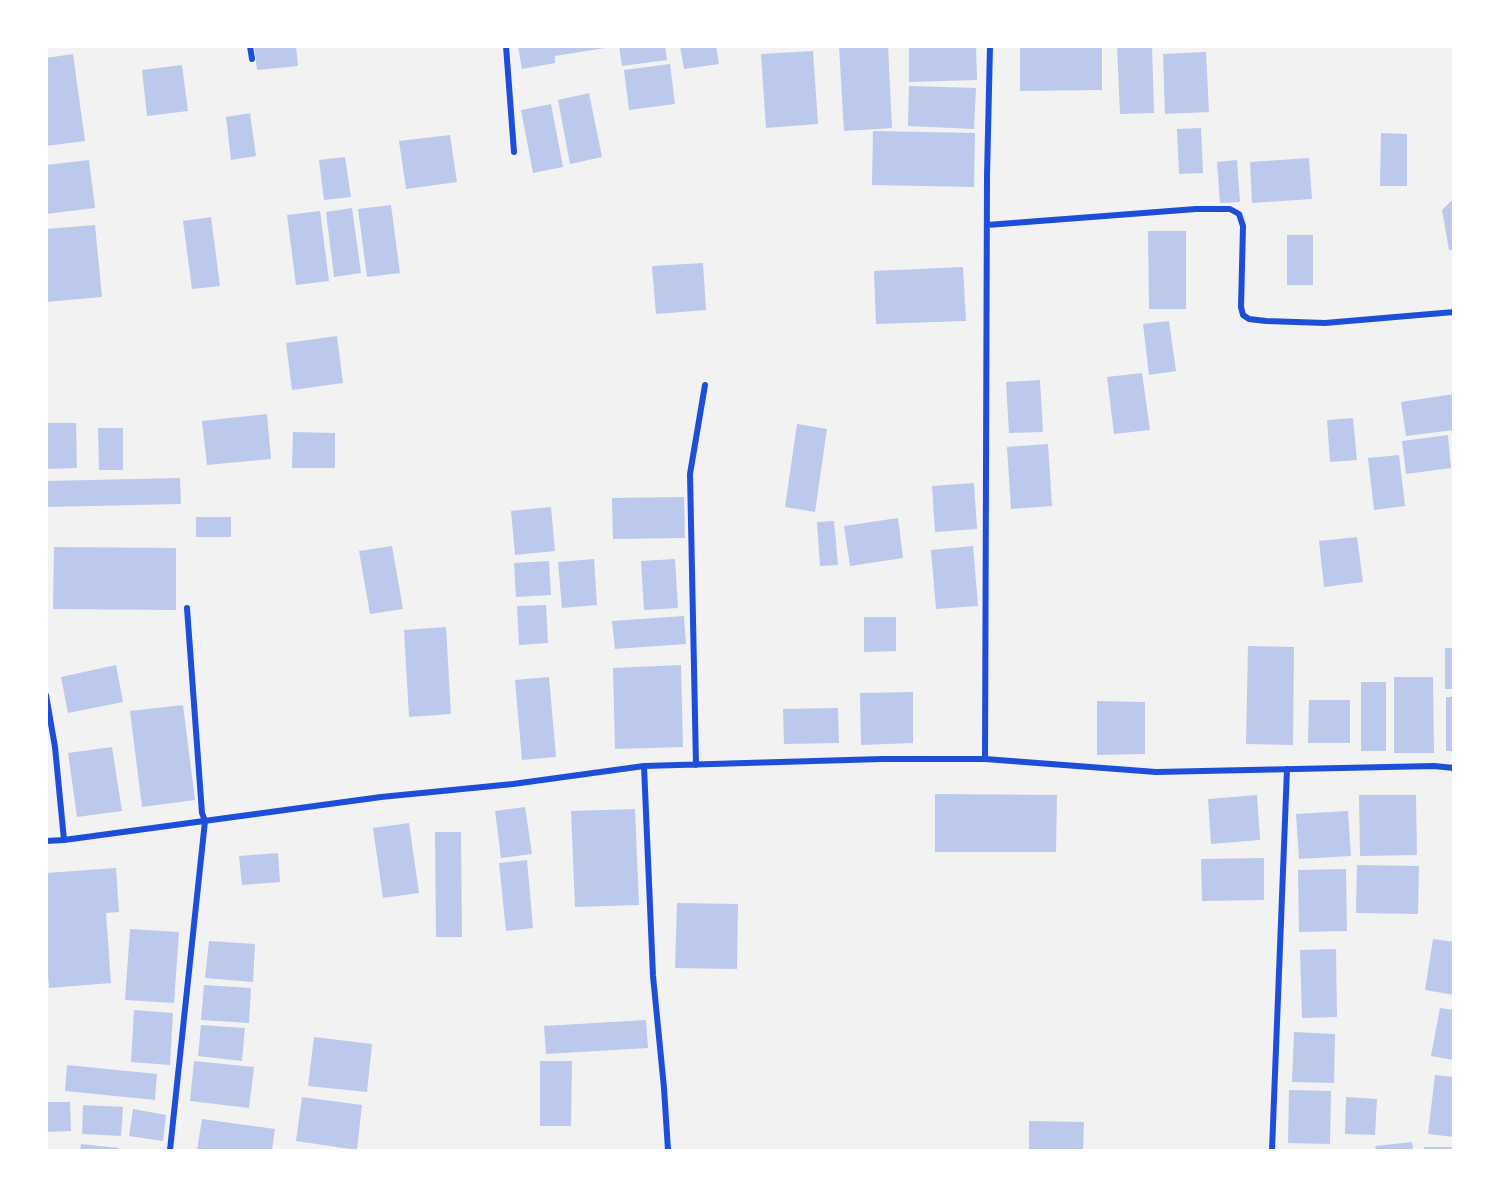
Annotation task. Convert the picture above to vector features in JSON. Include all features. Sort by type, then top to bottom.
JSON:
[{"type":"street","points":[[250,46],[252,59]]},
{"type":"street","points":[[506,46],[514,152]]},
{"type":"street","points":[[986,759],[987,176],[990,46]]},
{"type":"street","points":[[987,225],[1196,209],[1230,209],[1239,214],[1243,226],[1241,307],[1243,315],[1249,319],[1325,323],[1454,312]]},
{"type":"street","points":[[696,765],[690,474],[705,385]]},
{"type":"street","points":[[170,1150],[205,821],[202,813],[187,608]]},
{"type":"street","points":[[46,695],[55,747],[64,840]]},
{"type":"street","points":[[46,841],[381,797],[513,784],[644,766],[882,759],[986,759],[1156,772],[1434,766],[1454,768]]},
{"type":"street","points":[[644,766],[653,976],[668,1150]]},
{"type":"street","points":[[1272,1150],[1287,769]]},
{"type":"building","points":[[254,46],[296,46],[298,66],[257,70]]},
{"type":"building","points":[[518,46],[605,46],[605,48],[555,56],[555,63],[522,69]]},
{"type":"building","points":[[619,46],[665,46],[667,60],[622,66]]},
{"type":"building","points":[[680,46],[716,46],[719,64],[684,69]]},
{"type":"building","points":[[839,46],[888,46],[892,128],[844,131]]},
{"type":"building","points":[[909,46],[976,46],[977,80],[909,82]]},
{"type":"building","points":[[1152,46],[1154,113],[1120,114],[1117,47]]},
{"type":"building","points":[[1102,47],[1102,90],[1020,91],[1020,48]]},
{"type":"building","points":[[813,51],[818,124],[766,128],[761,54]]},
{"type":"building","points":[[1206,52],[1209,112],[1165,114],[1163,54]]},
{"type":"building","points":[[73,54],[85,141],[46,146],[46,58]]},
{"type":"building","points":[[670,64],[675,104],[629,110],[624,70]]},
{"type":"building","points":[[182,65],[188,111],[147,116],[142,70]]},
{"type":"building","points":[[909,86],[976,88],[974,129],[908,126]]},
{"type":"building","points":[[589,93],[602,157],[570,164],[558,100]]},
{"type":"building","points":[[551,104],[563,167],[533,173],[521,110]]},
{"type":"building","points":[[250,113],[256,156],[231,160],[226,117]]},
{"type":"building","points":[[1201,128],[1203,173],[1179,174],[1177,129]]},
{"type":"building","points":[[873,131],[975,133],[974,187],[872,185]]},
{"type":"building","points":[[1381,133],[1407,134],[1407,186],[1380,186]]},
{"type":"building","points":[[450,135],[457,182],[406,189],[399,141]]},
{"type":"building","points":[[345,157],[351,197],[324,200],[319,160]]},
{"type":"building","points":[[1309,158],[1312,199],[1252,203],[1250,162]]},
{"type":"building","points":[[89,160],[95,208],[46,214],[46,165]]},
{"type":"building","points":[[1237,160],[1240,202],[1220,203],[1217,162]]},
{"type":"building","points":[[1454,198],[1454,250],[1449,250],[1442,210]]},
{"type":"building","points":[[391,205],[400,273],[367,277],[358,209]]},
{"type":"building","points":[[352,208],[361,273],[334,277],[326,212]]},
{"type":"building","points":[[320,211],[329,281],[296,285],[287,215]]},
{"type":"building","points":[[211,217],[220,286],[192,289],[183,221]]},
{"type":"building","points":[[95,225],[102,297],[46,302],[46,229]]},
{"type":"building","points":[[1148,231],[1186,231],[1186,309],[1149,309]]},
{"type":"building","points":[[1287,235],[1313,235],[1313,285],[1287,285]]},
{"type":"building","points":[[703,263],[706,310],[656,314],[652,266]]},
{"type":"building","points":[[963,267],[966,321],[876,324],[874,271]]},
{"type":"building","points":[[1169,321],[1176,371],[1149,375],[1143,324]]},
{"type":"building","points":[[337,336],[343,383],[292,390],[286,343]]},
{"type":"building","points":[[1142,373],[1150,430],[1114,434],[1107,377]]},
{"type":"building","points":[[1040,380],[1043,432],[1009,433],[1006,382]]},
{"type":"building","points":[[1454,394],[1454,430],[1406,436],[1401,402]]},
{"type":"building","points":[[267,414],[271,459],[207,465],[202,421]]},
{"type":"building","points":[[1353,418],[1357,460],[1330,462],[1327,420]]},
{"type":"building","points":[[46,423],[76,423],[77,468],[46,469]]},
{"type":"building","points":[[797,424],[827,429],[815,512],[785,507]]},
{"type":"building","points":[[98,428],[123,428],[123,470],[99,470]]},
{"type":"building","points":[[293,432],[335,433],[335,468],[292,468]]},
{"type":"building","points":[[1448,435],[1451,468],[1406,474],[1402,441]]},
{"type":"building","points":[[1048,444],[1052,506],[1011,509],[1007,447]]},
{"type":"building","points":[[1399,455],[1405,506],[1374,510],[1368,458]]},
{"type":"building","points":[[180,478],[181,504],[46,507],[46,481]]},
{"type":"building","points":[[974,483],[977,529],[935,532],[932,486]]},
{"type":"building","points":[[684,497],[685,538],[613,539],[612,498]]},
{"type":"building","points":[[551,507],[555,551],[515,555],[511,511]]},
{"type":"building","points":[[196,517],[231,517],[231,537],[196,537]]},
{"type":"building","points":[[898,518],[903,558],[850,566],[844,526]]},
{"type":"building","points":[[834,521],[838,565],[820,566],[817,522]]},
{"type":"building","points":[[1357,537],[1363,582],[1324,587],[1319,541]]},
{"type":"building","points":[[392,546],[403,609],[370,614],[359,551]]},
{"type":"building","points":[[973,546],[978,606],[936,609],[931,550]]},
{"type":"building","points":[[54,547],[176,548],[176,610],[53,609]]},
{"type":"building","points":[[594,559],[597,605],[562,608],[558,562]]},
{"type":"building","points":[[675,559],[678,608],[644,610],[641,561]]},
{"type":"building","points":[[549,561],[551,595],[516,597],[514,563]]},
{"type":"building","points":[[546,605],[548,643],[519,645],[517,606]]},
{"type":"building","points":[[684,616],[686,644],[615,649],[612,621]]},
{"type":"building","points":[[864,617],[896,617],[896,651],[864,652]]},
{"type":"building","points":[[446,627],[451,714],[409,717],[404,630]]},
{"type":"building","points":[[1248,646],[1294,647],[1293,745],[1246,744]]},
{"type":"building","points":[[1445,648],[1454,648],[1454,689],[1445,689]]},
{"type":"building","points":[[116,665],[123,702],[68,713],[61,677]]},
{"type":"building","points":[[681,665],[683,747],[615,749],[613,668]]},
{"type":"building","points":[[549,677],[556,757],[522,760],[515,680]]},
{"type":"building","points":[[1394,677],[1433,677],[1434,753],[1394,753]]},
{"type":"building","points":[[1361,682],[1386,682],[1386,751],[1361,751]]},
{"type":"building","points":[[913,692],[913,743],[861,745],[860,693]]},
{"type":"building","points":[[1446,697],[1454,697],[1454,751],[1446,751]]},
{"type":"building","points":[[1309,700],[1350,700],[1350,743],[1308,743]]},
{"type":"building","points":[[1097,701],[1145,702],[1145,754],[1097,755]]},
{"type":"building","points":[[183,705],[195,800],[142,807],[130,711]]},
{"type":"building","points":[[838,708],[839,743],[784,744],[783,709]]},
{"type":"building","points":[[112,747],[122,811],[77,817],[68,753]]},
{"type":"building","points":[[935,794],[1057,795],[1056,852],[935,852]]},
{"type":"building","points":[[1257,795],[1260,840],[1211,844],[1208,799]]},
{"type":"building","points":[[1359,795],[1416,795],[1417,855],[1360,856]]},
{"type":"building","points":[[525,807],[532,854],[501,858],[495,811]]},
{"type":"building","points":[[635,809],[639,905],[575,907],[571,811]]},
{"type":"building","points":[[1348,811],[1351,856],[1299,859],[1296,814]]},
{"type":"building","points":[[409,823],[419,893],[383,898],[373,828]]},
{"type":"building","points":[[435,832],[461,832],[462,937],[436,937]]},
{"type":"building","points":[[278,853],[280,882],[242,885],[239,856]]},
{"type":"building","points":[[1264,858],[1264,900],[1202,901],[1201,859]]},
{"type":"building","points":[[527,860],[533,928],[506,931],[499,863]]},
{"type":"building","points":[[1357,865],[1419,866],[1418,914],[1356,913]]},
{"type":"building","points":[[116,868],[119,912],[106,913],[111,983],[49,988],[46,949],[46,873]]},
{"type":"building","points":[[1346,869],[1347,931],[1299,932],[1298,870]]},
{"type":"building","points":[[677,903],[738,904],[737,969],[675,968]]},
{"type":"building","points":[[130,929],[179,932],[174,1003],[125,1000]]},
{"type":"building","points":[[1433,939],[1454,942],[1454,995],[1425,990]]},
{"type":"building","points":[[209,941],[255,944],[253,982],[205,978]]},
{"type":"building","points":[[1336,949],[1337,1017],[1302,1018],[1300,950]]},
{"type":"building","points":[[204,985],[251,988],[249,1023],[201,1020]]},
{"type":"building","points":[[1440,1008],[1454,1010],[1454,1060],[1431,1056]]},
{"type":"building","points":[[134,1010],[173,1013],[170,1065],[131,1062]]},
{"type":"building","points":[[646,1020],[648,1048],[546,1054],[544,1026]]},
{"type":"building","points":[[201,1025],[245,1028],[242,1061],[198,1056]]},
{"type":"building","points":[[1294,1032],[1335,1034],[1334,1083],[1292,1082]]},
{"type":"building","points":[[314,1037],[372,1044],[367,1092],[308,1086]]},
{"type":"building","points":[[194,1061],[254,1067],[249,1108],[190,1101]]},
{"type":"building","points":[[540,1061],[572,1061],[571,1126],[540,1126]]},
{"type":"building","points":[[67,1065],[157,1074],[155,1100],[65,1091]]},
{"type":"building","points":[[1435,1075],[1454,1077],[1454,1137],[1428,1134]]},
{"type":"building","points":[[1289,1090],[1331,1091],[1330,1144],[1288,1143]]},
{"type":"building","points":[[302,1097],[362,1105],[357,1150],[296,1141]]},
{"type":"building","points":[[1346,1097],[1377,1099],[1375,1135],[1345,1134]]},
{"type":"building","points":[[46,1102],[70,1102],[71,1131],[46,1132]]},
{"type":"building","points":[[83,1105],[123,1107],[121,1136],[82,1134]]},
{"type":"building","points":[[133,1109],[166,1115],[163,1141],[129,1136]]},
{"type":"building","points":[[202,1119],[275,1129],[272,1150],[197,1150]]},
{"type":"building","points":[[1029,1121],[1084,1122],[1083,1150],[1029,1150]]},
{"type":"building","points":[[1412,1142],[1413,1150],[1376,1150],[1375,1146]]},
{"type":"building","points":[[81,1144],[119,1148],[119,1150],[80,1150]]},
{"type":"building","points":[[1424,1147],[1454,1147],[1454,1150],[1424,1150]]}]
